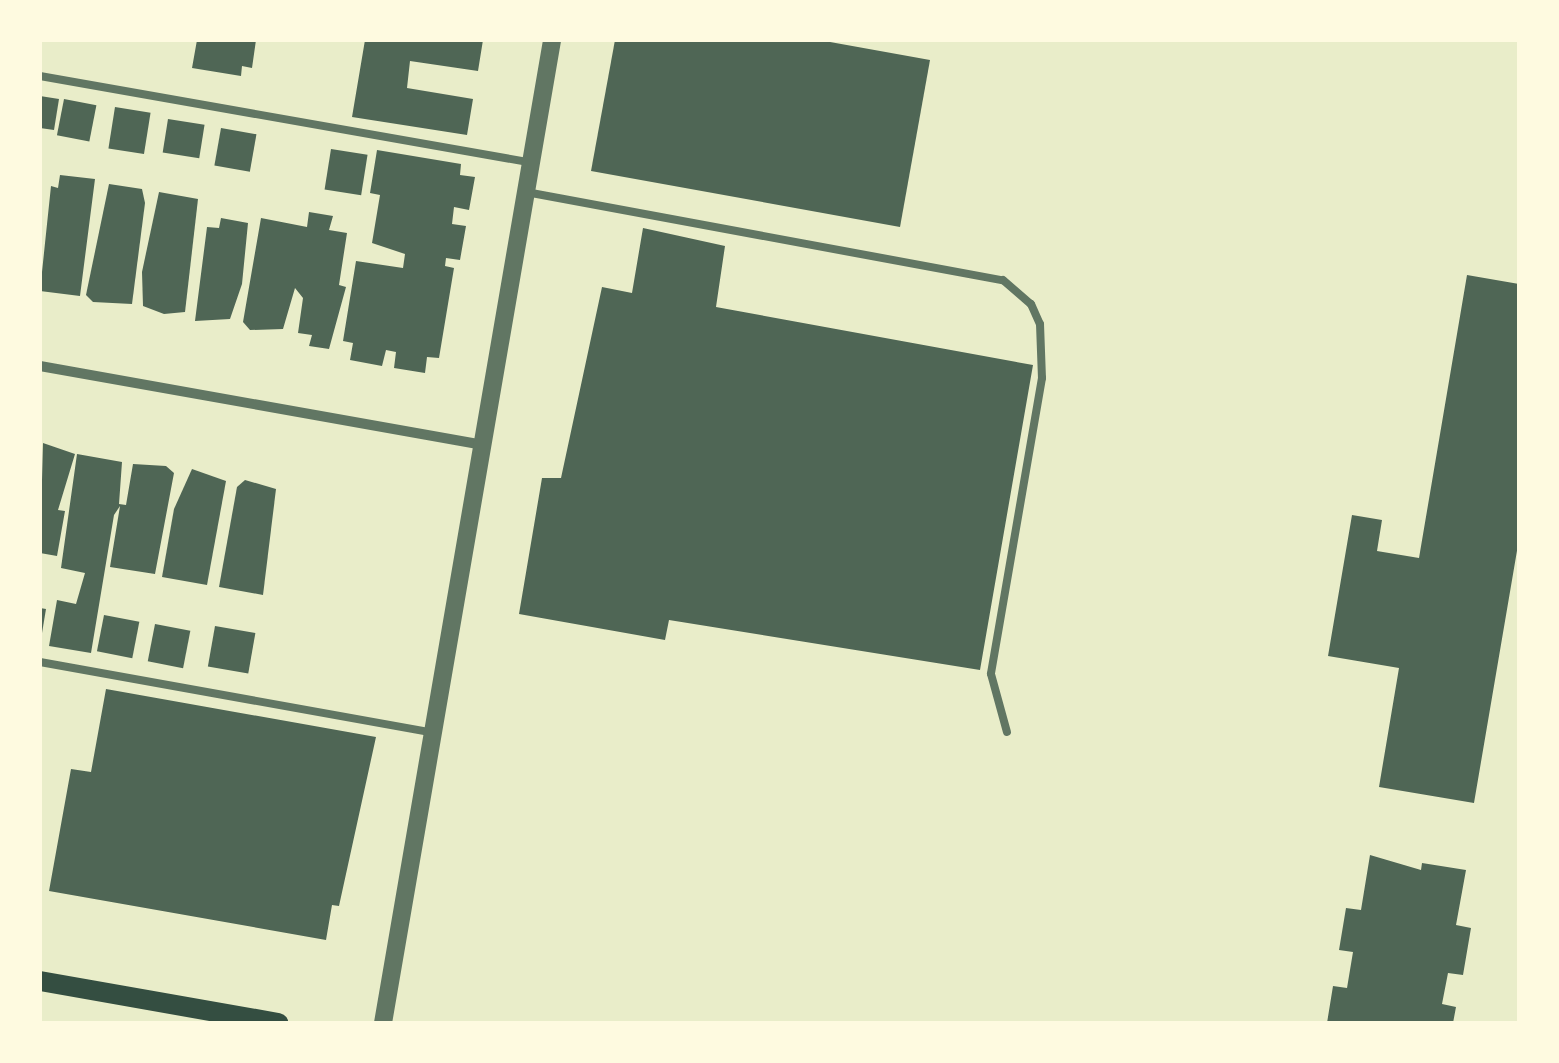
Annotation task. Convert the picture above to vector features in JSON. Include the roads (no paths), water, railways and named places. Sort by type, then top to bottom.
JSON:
[{"type":"main road","points":[[40,981],[278,1023]]},
{"type":"street","points":[[383,1023],[552,40]]},
{"type":"street","points":[[40,366],[482,445]]},
{"type":"lane","points":[[40,76],[531,162]]},
{"type":"lane","points":[[526,192],[1003,280],[1031,304],[1040,324],[1042,378],[991,674],[1007,732]]},
{"type":"lane","points":[[40,662],[433,733]]}]
